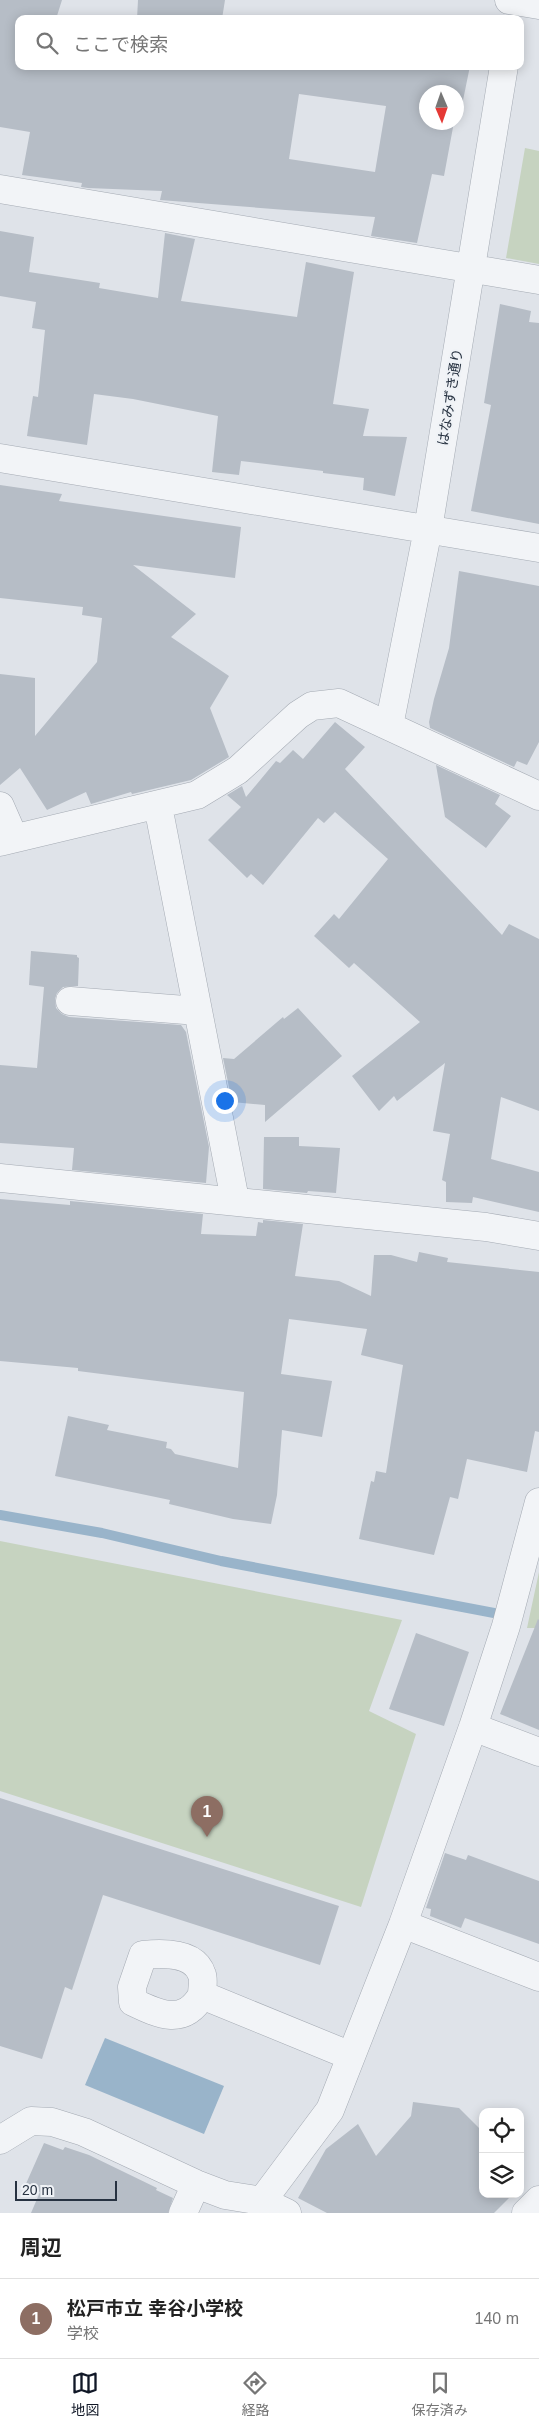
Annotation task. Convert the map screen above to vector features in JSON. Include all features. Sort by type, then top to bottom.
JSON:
[{"type":"street","name":"はなみずき通り","points":[[389,726],[428,529],[503,70]]},
{"type":"street","points":[[0,189],[539,280]]},
{"type":"street","points":[[0,458],[539,548]]},
{"type":"street","points":[[0,806],[7,840],[158,806],[197,794],[238,770],[298,715],[312,706],[339,703],[539,796]]},
{"type":"street","points":[[158,806],[235,1200]]},
{"type":"street","points":[[70,1001],[198,1011]]},
{"type":"street","points":[[0,1178],[235,1200],[486,1227],[539,1236]]},
{"type":"street","points":[[262,2201],[330,2110],[403,1924],[473,1727],[506,1626],[539,1502]]},
{"type":"street","points":[[473,1727],[539,1752]]},
{"type":"street","points":[[403,1924],[539,1977]]},
{"type":"street","points":[[202,1995],[351,2056]]},
{"type":"street","points":[[3,2144],[31,2121],[52,2122],[84,2132],[196,2184],[225,2195],[262,2201],[287,2213]]},
{"type":"street","points":[[183,2213],[196,2184]]},
{"type":"street","points":[[526,2213],[539,2200]]},
{"type":"green space","points":[[525,148],[539,151],[539,264],[506,258]]},
{"type":"green space","points":[[0,1541],[402,1620],[369,1711],[416,1734],[361,1907],[0,1791]]},
{"type":"green space","points":[[539,1572],[539,1628],[527,1628]]},
{"type":"water","points":[[105,2038],[224,2086],[204,2134],[85,2085]]},
{"type":"building","points":[[0,0],[62,0],[57,15],[15,15],[15,70],[469,70],[464,95],[464,85],[419,85],[419,130],[453,130],[444,176],[432,174],[417,243],[371,236],[375,217],[160,200],[162,191],[88,188],[81,187],[82,183],[22,175],[30,132],[0,127]],"holes":[[[299,94],[386,106],[375,172],[289,159]]]},
{"type":"building","points":[[138,0],[225,0],[223,15],[137,15]]},
{"type":"building","points":[[0,231],[34,237],[29,272],[100,283],[99,288],[158,298],[165,233],[195,239],[181,301],[297,317],[306,262],[354,272],[333,404],[369,409],[363,436],[407,437],[395,496],[363,490],[364,478],[323,473],[323,471],[241,461],[239,475],[212,472],[218,416],[133,399],[94,394],[87,445],[27,436],[33,396],[38,397],[45,330],[32,328],[36,302],[0,296]]},
{"type":"building","points":[[500,304],[531,311],[529,322],[539,323],[539,524],[471,511],[491,405],[484,403]]},
{"type":"building","points":[[0,485],[62,494],[59,501],[241,527],[235,578],[133,565],[196,614],[171,637],[229,676],[210,708],[229,757],[191,780],[132,794],[131,792],[91,804],[86,792],[47,810],[20,768],[0,785],[0,674],[35,678],[35,736],[97,662],[102,618],[82,615],[83,607],[0,598]]},
{"type":"building","points":[[459,571],[539,586],[539,742],[527,765],[517,761],[514,767],[430,728],[429,722],[434,699],[449,648]]},
{"type":"building","points":[[335,722],[365,747],[345,769],[502,935],[509,924],[539,939],[539,1111],[501,1097],[491,1159],[539,1172],[539,1212],[473,1197],[472,1203],[446,1202],[446,1182],[442,1180],[450,1134],[433,1131],[445,1063],[397,1101],[394,1096],[379,1111],[352,1076],[420,1022],[354,963],[349,968],[314,936],[334,914],[339,919],[388,859],[335,812],[324,823],[318,818],[263,885],[251,874],[247,878],[208,840],[241,807],[227,795],[242,786],[246,797],[276,761],[280,763],[293,750],[303,759]]},
{"type":"building","points":[[436,765],[500,795],[495,804],[511,816],[486,848],[445,817]]},
{"type":"building","points":[[31,951],[77,955],[79,958],[78,986],[63,987],[57,993],[55,999],[56,1008],[62,1014],[69,1017],[181,1025],[186,1032],[209,1147],[206,1183],[72,1170],[74,1148],[0,1143],[0,1065],[37,1068],[44,987],[29,985]]},
{"type":"building","points":[[298,1008],[342,1056],[265,1122],[265,1105],[232,1102],[223,1058],[234,1059],[283,1017],[284,1019]]},
{"type":"building","points":[[264,1137],[299,1137],[299,1146],[340,1148],[336,1193],[308,1191],[307,1193],[263,1189]]},
{"type":"building","points":[[0,1199],[70,1205],[70,1201],[203,1214],[201,1234],[256,1236],[258,1222],[263,1223],[263,1220],[303,1224],[295,1276],[339,1281],[371,1296],[374,1255],[391,1255],[417,1262],[419,1252],[448,1258],[447,1262],[539,1272],[539,1432],[535,1431],[527,1472],[467,1459],[458,1499],[450,1497],[434,1555],[359,1539],[371,1481],[374,1482],[376,1471],[386,1473],[403,1365],[361,1355],[367,1329],[289,1319],[281,1374],[332,1381],[322,1437],[282,1430],[277,1495],[271,1524],[233,1519],[169,1504],[170,1500],[55,1476],[68,1416],[109,1425],[107,1430],[167,1442],[166,1448],[171,1449],[175,1454],[238,1468],[244,1392],[78,1371],[78,1368],[0,1361]]},
{"type":"building","points":[[539,1620],[539,1730],[500,1714]]},
{"type":"building","points":[[416,1633],[469,1652],[444,1726],[389,1709]]},
{"type":"building","points":[[0,1798],[339,1906],[320,1965],[103,1895],[72,1990],[65,1987],[42,2059],[0,2046]]},
{"type":"building","points":[[445,1853],[466,1860],[468,1855],[539,1881],[539,1944],[465,1918],[461,1928],[430,1916],[431,1909],[426,1908]]},
{"type":"building","points":[[413,2102],[459,2108],[479,2128],[479,2198],[509,2198],[494,2213],[327,2213],[298,2198],[326,2149],[358,2124],[376,2156],[411,2116]]},
{"type":"building","points":[[44,2143],[63,2150],[65,2147],[89,2155],[157,2188],[156,2190],[173,2198],[168,2213],[31,2213],[40,2192],[25,2186]]},
{"type":"waterway","points":[[0,1515],[102,1533],[221,1561],[494,1613]]},
{"type":"place","name":"松戸市立 幸谷小学校","points":[[207,1837]]}]
